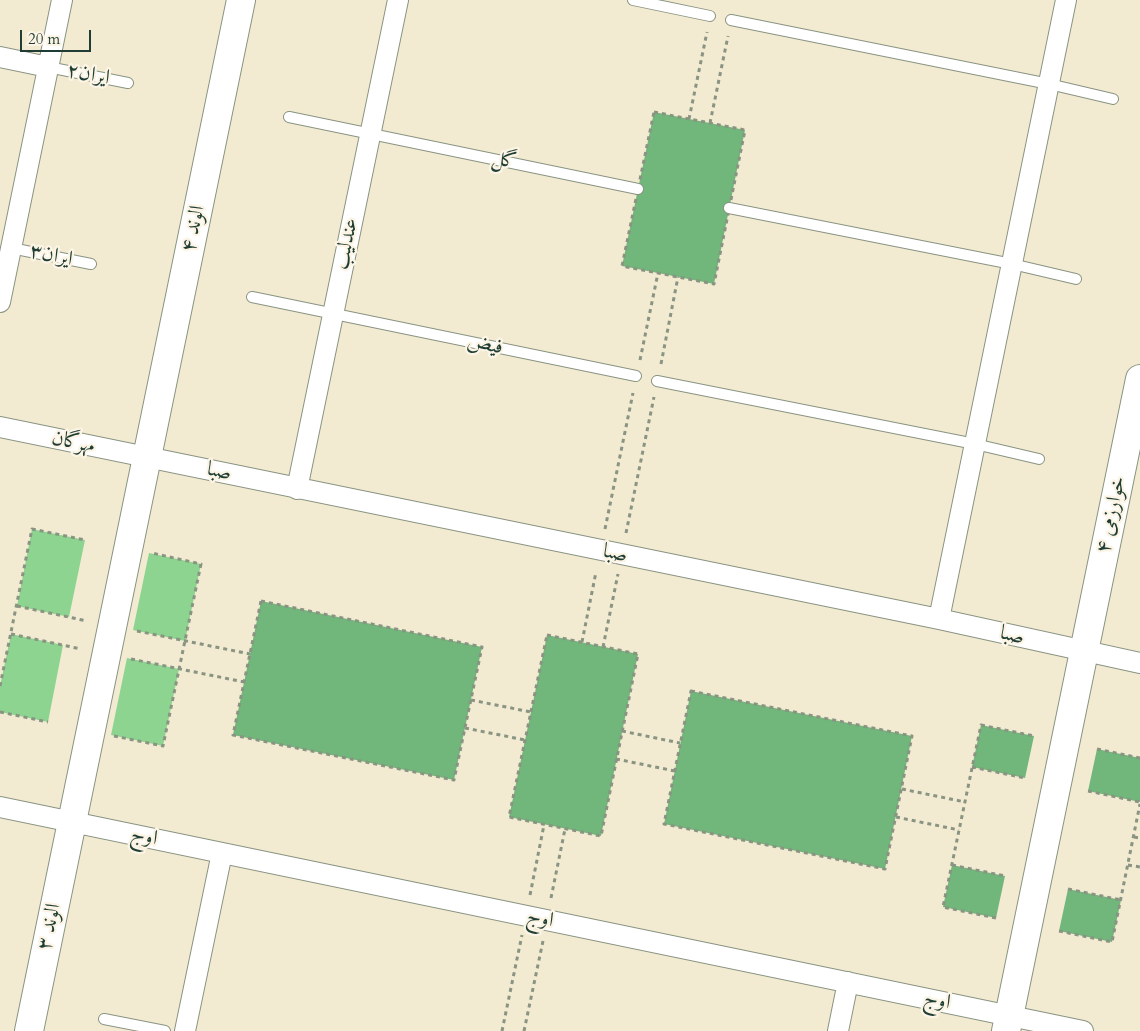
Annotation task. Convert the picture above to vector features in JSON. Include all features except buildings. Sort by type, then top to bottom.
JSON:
[{"type":"street","points":[[0,302],[6,246],[62,0]]},
{"type":"street","name":"الوند ۴","points":[[72,822],[241,0]]},
{"type":"street","name":"عندلیب","points":[[297,489],[398,0]]},
{"type":"street","points":[[939,619],[1066,0]]},
{"type":"street","points":[[0,58],[48,67]]},
{"type":"street","name":"خوارزمی ۴","points":[[1007,1023],[1140,379]]},
{"type":"street","name":"مهرگان","points":[[0,427],[147,458]]},
{"type":"street","name":"صبا","points":[[147,458],[939,619],[1140,663]]},
{"type":"street","name":"اوج","points":[[0,807],[848,982],[1007,1023],[1083,1031]]},
{"type":"street","name":"الوند ۳","points":[[29,1031],[72,822]]},
{"type":"street","points":[[185,1031],[222,853]]},
{"type":"street","points":[[838,1031],[848,982]]},
{"type":"lane","points":[[633,0],[710,16]]},
{"type":"lane","points":[[731,20],[1049,84],[1113,99]]},
{"type":"lane","name":"ایران۲","points":[[48,67],[128,84]]},
{"type":"lane","name":"گل","points":[[289,117],[638,189]]},
{"type":"lane","points":[[729,208],[1012,264],[1076,279]]},
{"type":"lane","name":"ایران۳","points":[[6,246],[91,264]]},
{"type":"lane","name":"فیض","points":[[252,297],[636,376]]},
{"type":"lane","points":[[658,381],[975,444],[1039,459]]},
{"type":"lane","points":[[104,1018],[164,1031]]},
{"type":"path","points":[[710,16],[689,119],[710,123],[731,20]]},
{"type":"path","points":[[582,642],[658,273],[678,277],[603,647]]},
{"type":"path","points":[[0,686],[32,529],[85,540]]},
{"type":"path","points":[[111,735],[163,746],[201,564],[148,553]]},
{"type":"path","points":[[261,602],[482,648],[454,780],[233,735],[250,654],[261,602]]},
{"type":"path","points":[[17,606],[69,617]]},
{"type":"path","points":[[133,630],[250,654]]},
{"type":"path","points":[[10,634],[64,645]]},
{"type":"path","points":[[547,635],[603,647],[638,654],[600,836],[509,817],[547,635]]},
{"type":"path","points":[[127,658],[244,682]]},
{"type":"path","points":[[691,691],[912,736],[885,869],[664,824],[680,743],[691,691]]},
{"type":"path","points":[[471,700],[531,712]]},
{"type":"path","points":[[0,712],[48,722]]},
{"type":"path","points":[[996,918],[943,907],[972,767],[981,725],[1034,736]]},
{"type":"path","points":[[465,728],[525,740]]},
{"type":"path","points":[[622,731],[680,743]]},
{"type":"path","points":[[1096,749],[1140,758]]},
{"type":"path","points":[[616,759],[675,771]]},
{"type":"path","points":[[972,767],[1025,778]]},
{"type":"path","points":[[902,789],[965,802]]},
{"type":"path","points":[[1059,931],[1112,942],[1121,900],[1140,803],[1088,791]]},
{"type":"path","points":[[896,817],[959,830]]},
{"type":"path","points":[[1134,837],[1140,838]]},
{"type":"path","points":[[952,865],[1005,876]]},
{"type":"path","points":[[1128,865],[1140,867]]},
{"type":"path","points":[[1068,889],[1121,900]]},
{"type":"green space","points":[[654,112],[745,130],[714,284],[622,266]]},
{"type":"green space","points":[[32,529],[85,540],[69,617],[17,606]]},
{"type":"green space","points":[[149,553],[201,564],[185,641],[133,630]]},
{"type":"green space","points":[[261,601],[482,647],[454,780],[233,735]]},
{"type":"green space","points":[[11,634],[63,645],[48,722],[0,712],[0,686]]},
{"type":"green space","points":[[547,635],[638,654],[601,836],[509,817]]},
{"type":"green space","points":[[127,658],[179,669],[163,746],[111,735]]},
{"type":"green space","points":[[691,691],[912,736],[885,869],[664,824]]},
{"type":"green space","points":[[981,725],[1034,736],[1025,778],[972,767]]},
{"type":"green space","points":[[1097,749],[1140,758],[1140,802],[1088,791]]},
{"type":"green space","points":[[952,865],[1005,876],[996,918],[943,907]]},
{"type":"green space","points":[[1068,889],[1121,900],[1112,942],[1059,931]]}]
